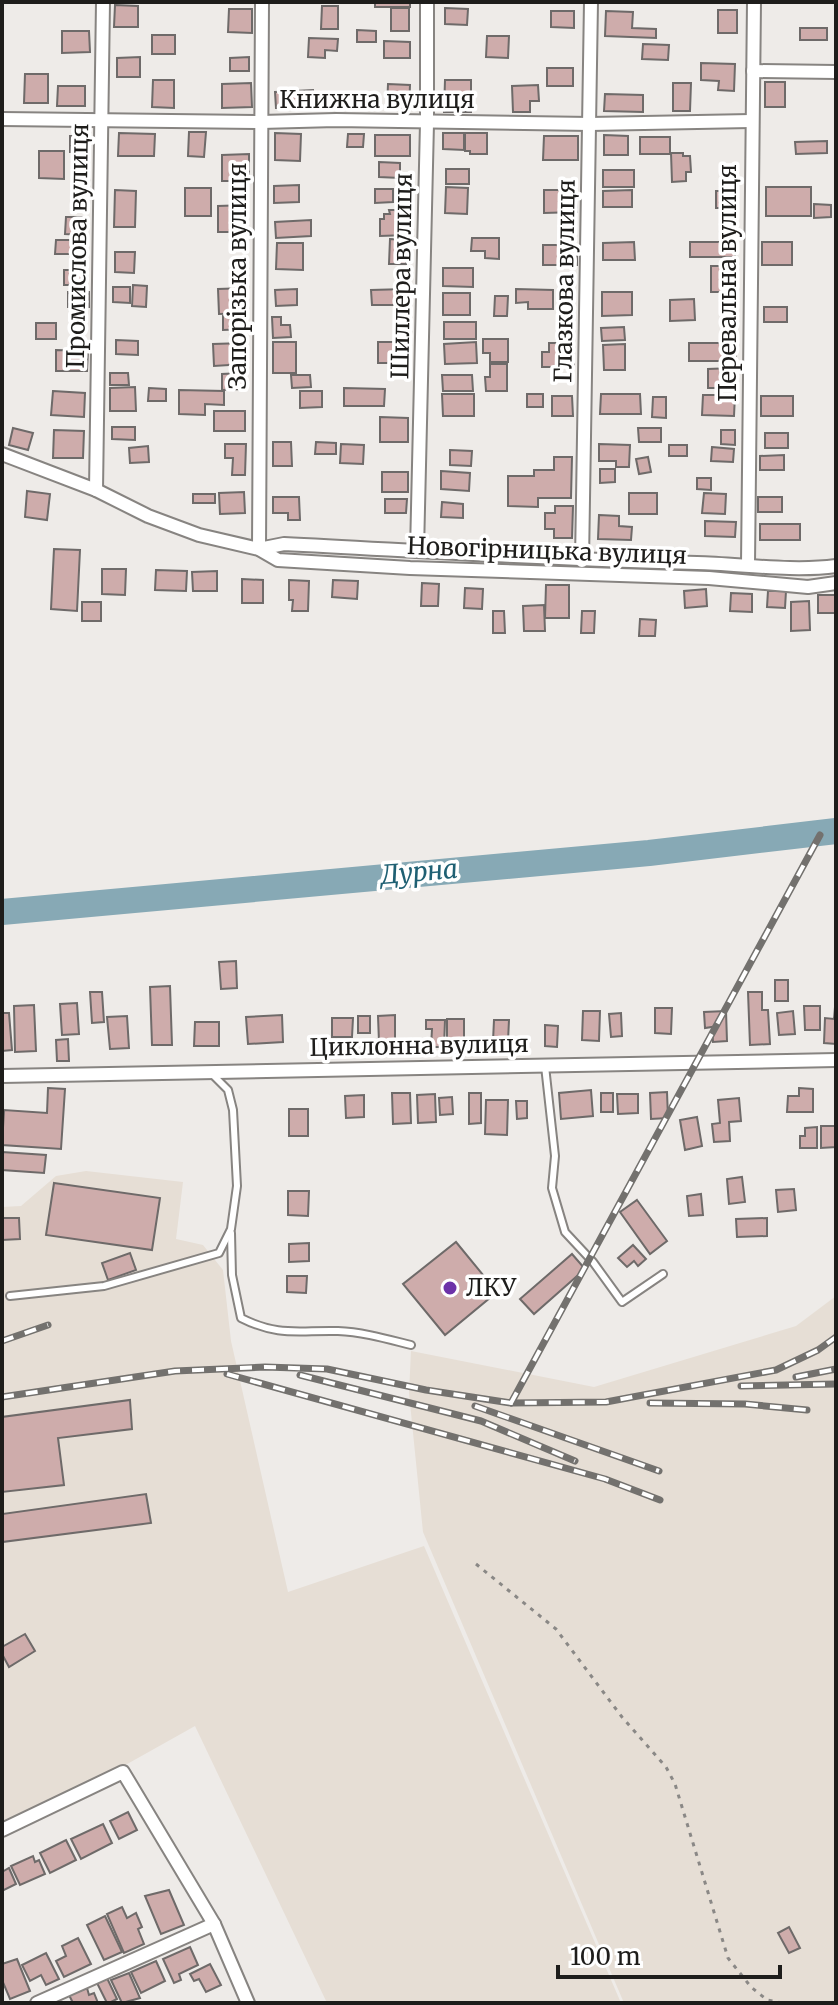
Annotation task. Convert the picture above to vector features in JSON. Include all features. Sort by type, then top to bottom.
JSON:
[{"type":"street","name":"Промислова вулиця","points":[[96,490],[103,2]]},
{"type":"street","name":"Запорізька вулиця","points":[[259,549],[262,2]]},
{"type":"street","name":"Шиллера вулиця","points":[[417,551],[427,2]]},
{"type":"street","name":"Глазкова вулиця","points":[[582,561],[591,2]]},
{"type":"street","name":"Перевальна вулиця","points":[[748,564],[754,2]]},
{"type":"street","points":[[753,71],[836,72]]},
{"type":"street","name":"Книжна вулиця","points":[[2,119],[590,124],[751,121]]},
{"type":"street","name":"Новогірницька вулиця","points":[[2,454],[96,490],[148,516],[186,530],[259,549],[278,560],[410,568],[709,578],[808,587],[836,583]]},
{"type":"street","name":"Новогірницька вулиця","points":[[259,549],[284,544],[582,561],[748,564],[817,569],[836,566]]},
{"type":"street","name":"Циклонна вулиця","points":[[2,1076],[836,1060]]},
{"type":"street","points":[[2,1830],[123,1772],[214,1924],[248,2003]]},
{"type":"street","points":[[37,2003],[214,1924]]},
{"type":"lane","points":[[545,1066],[555,1156],[552,1188],[565,1232],[593,1262],[622,1302],[663,1274]]},
{"type":"lane","points":[[210,1072],[228,1090],[233,1110],[237,1186],[231,1229],[232,1275],[241,1318],[256,1326],[288,1333],[337,1331],[369,1334],[411,1345]]},
{"type":"lane","points":[[10,1296],[104,1286],[185,1265],[219,1253],[231,1229]]},
{"type":"path","points":[[476,1564],[556,1629],[622,1717],[666,1767],[675,1784],[728,1958],[751,1987],[767,2000],[783,2003]]},
{"type":"path","points":[[810,2003],[818,2003]]},
{"type":"shaded area","points":[[86,1171],[183,1182],[176,1239],[203,1245],[223,1270],[231,1341],[288,1592],[424,1546],[621,2003],[327,2003],[195,1726],[104,1777],[2,1824],[2,1207],[21,1206],[56,1176]]},
{"type":"shaded area","points":[[836,1296],[836,2003],[624,2003],[423,1532],[409,1393],[411,1351],[594,1387],[796,1326]]},
{"type":"building","points":[[375,2],[410,2],[410,7],[375,7]]},
{"type":"building","points":[[115,5],[138,6],[138,27],[114,27]]},
{"type":"building","points":[[322,6],[338,6],[338,29],[321,29]]},
{"type":"building","points":[[391,8],[409,8],[409,31],[391,31]]},
{"type":"building","points":[[445,8],[468,9],[467,25],[445,24]]},
{"type":"building","points":[[229,9],[252,9],[252,33],[228,32]]},
{"type":"building","points":[[718,10],[737,10],[737,33],[718,33]]},
{"type":"building","points":[[551,11],[574,11],[574,28],[551,27]]},
{"type":"building","points":[[606,11],[633,12],[632,28],[656,29],[656,38],[605,36]]},
{"type":"building","points":[[800,28],[827,28],[827,40],[800,40]]},
{"type":"building","points":[[357,30],[376,31],[376,42],[357,42]]},
{"type":"building","points":[[62,31],[89,31],[90,52],[62,53]]},
{"type":"building","points":[[152,35],[175,35],[175,54],[152,54]]},
{"type":"building","points":[[487,36],[509,36],[508,58],[486,57]]},
{"type":"building","points":[[309,38],[338,39],[337,51],[325,50],[325,58],[308,57]]},
{"type":"building","points":[[384,41],[410,42],[410,58],[384,58]]},
{"type":"building","points":[[643,44],[669,45],[668,60],[642,59]]},
{"type":"building","points":[[140,57],[140,77],[117,77],[117,58]]},
{"type":"building","points":[[249,57],[249,71],[230,71],[230,58]]},
{"type":"building","points":[[701,63],[735,64],[734,91],[718,90],[719,81],[701,80]]},
{"type":"building","points":[[547,68],[573,68],[573,86],[547,86]]},
{"type":"building","points":[[25,74],[48,74],[48,103],[24,103]]},
{"type":"building","points":[[153,80],[174,80],[174,108],[152,107]]},
{"type":"building","points":[[445,80],[471,80],[471,112],[444,112]]},
{"type":"building","points":[[765,82],[785,82],[785,107],[765,107]]},
{"type":"building","points":[[251,83],[252,107],[222,108],[222,84]]},
{"type":"building","points":[[673,83],[691,83],[690,111],[673,111]]},
{"type":"building","points":[[388,84],[410,85],[409,109],[387,108]]},
{"type":"building","points":[[538,85],[539,101],[530,101],[530,112],[513,112],[512,86]]},
{"type":"building","points":[[58,86],[85,86],[85,106],[57,106]]},
{"type":"building","points":[[313,90],[314,107],[276,108],[275,92]]},
{"type":"building","points":[[605,94],[643,95],[643,112],[604,111]]},
{"type":"building","points":[[189,132],[206,132],[204,157],[188,156]]},
{"type":"building","points":[[119,133],[155,134],[154,156],[118,156]]},
{"type":"building","points":[[275,133],[301,134],[300,161],[275,160]]},
{"type":"building","points":[[443,133],[464,133],[464,150],[443,149]]},
{"type":"building","points":[[465,133],[487,133],[487,154],[465,151]]},
{"type":"building","points":[[348,134],[364,134],[363,147],[347,147]]},
{"type":"building","points":[[375,135],[410,135],[410,156],[375,156]]},
{"type":"building","points":[[604,135],[628,136],[628,155],[604,155]]},
{"type":"building","points":[[70,136],[89,136],[89,152],[70,152]]},
{"type":"building","points":[[544,136],[578,136],[578,160],[543,160]]},
{"type":"building","points":[[640,137],[670,137],[670,154],[640,154]]},
{"type":"building","points":[[827,141],[827,153],[796,154],[795,142]]},
{"type":"building","points":[[39,151],[64,151],[64,179],[39,178]]},
{"type":"building","points":[[671,153],[690,156],[691,172],[686,172],[686,181],[672,182]]},
{"type":"building","points":[[249,154],[249,174],[235,174],[235,181],[222,181],[222,155]]},
{"type":"building","points":[[379,162],[400,163],[400,178],[379,177]]},
{"type":"building","points":[[446,169],[469,169],[469,184],[446,184]]},
{"type":"building","points":[[603,170],[634,170],[634,187],[603,187]]},
{"type":"building","points":[[299,185],[299,202],[274,203],[274,186]]},
{"type":"building","points":[[446,187],[468,188],[467,214],[445,213]]},
{"type":"building","points":[[766,187],[811,187],[811,216],[766,216]]},
{"type":"building","points":[[185,188],[211,188],[211,216],[185,216]]},
{"type":"building","points":[[375,189],[393,189],[393,202],[375,203]]},
{"type":"building","points":[[115,190],[136,191],[135,227],[114,227]]},
{"type":"building","points":[[544,190],[576,190],[577,212],[544,213]]},
{"type":"building","points":[[632,190],[632,207],[603,207],[603,191]]},
{"type":"building","points":[[716,191],[735,191],[735,208],[716,208]]},
{"type":"building","points":[[814,204],[831,205],[831,217],[814,218]]},
{"type":"building","points":[[247,205],[246,232],[218,232],[218,206]]},
{"type":"building","points":[[389,210],[408,210],[408,235],[380,236],[380,219],[384,219],[384,214],[390,214]]},
{"type":"building","points":[[66,217],[85,217],[84,235],[65,234]]},
{"type":"building","points":[[311,220],[311,236],[276,238],[275,222]]},
{"type":"building","points":[[472,238],[499,238],[499,259],[485,258],[485,251],[471,251]]},
{"type":"building","points":[[390,239],[407,240],[406,264],[389,264]]},
{"type":"building","points":[[56,240],[86,240],[86,254],[55,254]]},
{"type":"building","points":[[634,242],[635,260],[603,260],[603,243]]},
{"type":"building","points":[[690,242],[735,242],[735,257],[690,257]]},
{"type":"building","points":[[762,242],[792,242],[792,265],[762,265]]},
{"type":"building","points":[[277,243],[303,243],[303,270],[276,269]]},
{"type":"building","points":[[543,245],[577,245],[577,265],[543,265]]},
{"type":"building","points":[[115,252],[135,252],[134,273],[115,272]]},
{"type":"building","points":[[711,266],[737,266],[736,292],[711,292]]},
{"type":"building","points":[[443,268],[473,268],[473,287],[443,286]]},
{"type":"building","points":[[64,270],[85,270],[85,285],[64,285]]},
{"type":"building","points":[[133,285],[147,286],[146,307],[132,306]]},
{"type":"building","points":[[113,287],[130,287],[130,303],[113,302]]},
{"type":"building","points":[[247,288],[247,313],[219,314],[218,289]]},
{"type":"building","points":[[297,289],[297,305],[276,306],[275,290]]},
{"type":"building","points":[[406,289],[407,305],[372,305],[371,290]]},
{"type":"building","points":[[516,289],[553,290],[553,309],[528,309],[528,302],[516,303]]},
{"type":"building","points":[[68,292],[89,292],[89,307],[68,307]]},
{"type":"building","points":[[602,292],[632,292],[632,315],[602,316]]},
{"type":"building","points":[[443,293],[470,293],[470,315],[443,315]]},
{"type":"building","points":[[495,296],[508,296],[507,316],[494,316]]},
{"type":"building","points":[[694,299],[695,320],[670,321],[670,300]]},
{"type":"building","points":[[764,307],[787,307],[787,322],[764,322]]},
{"type":"building","points":[[223,316],[247,316],[247,329],[223,330]]},
{"type":"building","points":[[272,317],[281,317],[281,325],[290,325],[291,337],[273,338]]},
{"type":"building","points":[[444,322],[476,322],[476,339],[444,339]]},
{"type":"building","points":[[36,323],[56,323],[56,339],[36,339]]},
{"type":"building","points":[[624,327],[625,340],[602,341],[601,328]]},
{"type":"building","points":[[483,339],[508,339],[508,362],[490,362],[490,353],[483,353]]},
{"type":"building","points":[[116,340],[138,341],[138,355],[116,354]]},
{"type":"building","points":[[273,342],[296,342],[296,373],[273,373]]},
{"type":"building","points":[[378,342],[408,342],[408,363],[378,363]]},
{"type":"building","points":[[476,342],[477,363],[445,364],[444,344]]},
{"type":"building","points":[[244,343],[245,364],[214,366],[213,344]]},
{"type":"building","points":[[549,343],[574,343],[574,367],[542,367],[542,352],[549,352]]},
{"type":"building","points":[[689,343],[736,343],[736,361],[689,361]]},
{"type":"building","points":[[625,344],[625,370],[604,370],[603,345]]},
{"type":"building","points":[[56,350],[88,351],[87,371],[56,371]]},
{"type":"building","points":[[490,364],[507,364],[507,391],[486,391],[485,377],[490,377]]},
{"type":"building","points":[[733,368],[733,388],[708,388],[708,369]]},
{"type":"building","points":[[110,373],[128,373],[129,385],[110,385]]},
{"type":"building","points":[[242,373],[243,389],[222,390],[222,374]]},
{"type":"building","points":[[291,375],[310,375],[311,387],[292,388]]},
{"type":"building","points":[[442,375],[472,375],[473,391],[443,391]]},
{"type":"building","points":[[135,387],[136,411],[110,411],[110,388]]},
{"type":"building","points":[[149,388],[166,389],[166,401],[148,401]]},
{"type":"building","points":[[344,388],[385,389],[384,406],[344,406]]},
{"type":"building","points":[[179,390],[224,391],[224,405],[205,404],[205,415],[179,414]]},
{"type":"building","points":[[53,391],[85,393],[84,417],[51,415]]},
{"type":"building","points":[[300,391],[322,391],[322,407],[300,408]]},
{"type":"building","points":[[442,394],[474,394],[474,416],[443,416]]},
{"type":"building","points":[[527,394],[543,394],[543,407],[527,407]]},
{"type":"building","points":[[601,394],[640,394],[641,414],[600,414]]},
{"type":"building","points":[[703,395],[735,395],[734,416],[702,415]]},
{"type":"building","points":[[552,396],[572,396],[573,416],[552,416]]},
{"type":"building","points":[[761,396],[793,396],[793,416],[761,416]]},
{"type":"building","points":[[653,397],[666,397],[666,418],[652,417]]},
{"type":"building","points":[[214,411],[245,411],[245,431],[214,431]]},
{"type":"building","points":[[380,417],[408,418],[408,442],[380,442]]},
{"type":"building","points":[[112,427],[135,427],[135,440],[112,439]]},
{"type":"building","points":[[13,428],[33,433],[28,450],[9,445]]},
{"type":"building","points":[[638,428],[661,428],[661,442],[639,442]]},
{"type":"building","points":[[54,430],[84,431],[83,458],[53,458]]},
{"type":"building","points":[[721,430],[735,430],[735,445],[721,444]]},
{"type":"building","points":[[765,433],[788,433],[788,448],[765,448]]},
{"type":"building","points":[[273,442],[291,442],[292,466],[273,466]]},
{"type":"building","points":[[316,442],[336,443],[336,454],[315,454]]},
{"type":"building","points":[[225,444],[246,444],[245,475],[232,475],[233,458],[225,458]]},
{"type":"building","points":[[341,444],[364,445],[363,464],[340,463]]},
{"type":"building","points":[[599,444],[630,445],[629,467],[616,467],[616,461],[599,461]]},
{"type":"building","points":[[669,445],[687,445],[687,456],[669,456]]},
{"type":"building","points":[[148,446],[149,462],[130,463],[129,448]]},
{"type":"building","points":[[712,447],[734,449],[733,462],[711,461]]},
{"type":"building","points":[[450,450],[472,451],[471,466],[450,465]]},
{"type":"building","points":[[784,455],[784,470],[760,470],[760,456]]},
{"type":"building","points":[[554,457],[572,457],[571,498],[538,498],[538,507],[508,506],[508,476],[534,476],[534,470],[554,470]]},
{"type":"building","points":[[648,457],[651,472],[639,474],[636,459]]},
{"type":"building","points":[[600,469],[615,469],[615,482],[600,483]]},
{"type":"building","points":[[441,471],[470,473],[469,491],[441,489]]},
{"type":"building","points":[[382,472],[408,472],[408,492],[382,492]]},
{"type":"building","points":[[697,478],[711,478],[711,490],[697,489]]},
{"type":"building","points":[[27,491],[50,494],[47,520],[25,517]]},
{"type":"building","points":[[244,492],[245,513],[220,514],[219,493]]},
{"type":"building","points":[[629,493],[657,493],[657,514],[629,514]]},
{"type":"building","points":[[704,493],[726,494],[725,514],[702,513]]},
{"type":"building","points":[[193,494],[215,494],[215,503],[193,503]]},
{"type":"building","points":[[273,497],[299,497],[300,520],[288,520],[288,513],[273,513]]},
{"type":"building","points":[[758,497],[782,497],[782,512],[758,512]]},
{"type":"building","points":[[385,499],[407,499],[406,513],[385,513]]},
{"type":"building","points":[[442,502],[463,504],[463,518],[441,517]]},
{"type":"building","points":[[555,506],[573,506],[572,538],[554,538],[554,529],[545,529],[545,513],[555,513]]},
{"type":"building","points":[[599,515],[619,516],[619,526],[632,527],[631,540],[598,539]]},
{"type":"building","points":[[705,521],[736,522],[735,537],[705,536]]},
{"type":"building","points":[[760,524],[800,524],[800,540],[760,540]]},
{"type":"building","points":[[54,549],[80,550],[77,611],[51,609]]},
{"type":"building","points":[[102,569],[126,569],[125,595],[102,594]]},
{"type":"building","points":[[156,570],[187,571],[186,591],[155,590]]},
{"type":"building","points":[[217,571],[217,591],[193,591],[192,572]]},
{"type":"building","points":[[242,579],[263,580],[263,603],[242,603]]},
{"type":"building","points":[[289,580],[309,581],[308,611],[292,611]]},
{"type":"building","points":[[333,580],[358,581],[357,599],[332,597]]},
{"type":"building","points":[[422,583],[439,584],[438,606],[421,606]]},
{"type":"building","points":[[546,585],[569,585],[569,618],[545,618]]},
{"type":"building","points":[[465,588],[483,589],[482,609],[464,608]]},
{"type":"building","points":[[706,589],[707,606],[685,608],[684,591]]},
{"type":"building","points":[[768,591],[786,591],[785,608],[767,607]]},
{"type":"building","points":[[731,593],[752,594],[752,612],[730,611]]},
{"type":"building","points":[[818,595],[836,595],[836,613],[818,613]]},
{"type":"building","points":[[809,601],[810,630],[791,631],[791,602]]},
{"type":"building","points":[[82,602],[101,602],[101,621],[82,621]]},
{"type":"building","points":[[544,605],[545,631],[524,631],[523,606]]},
{"type":"building","points":[[493,611],[504,611],[505,633],[493,633]]},
{"type":"building","points":[[582,611],[595,611],[594,633],[581,633]]},
{"type":"building","points":[[640,619],[656,620],[655,636],[639,636]]},
{"type":"building","points":[[236,961],[237,988],[221,989],[219,962]]},
{"type":"building","points":[[775,980],[788,980],[788,1001],[775,1001]]},
{"type":"building","points":[[170,986],[172,1045],[152,1045],[150,987]]},
{"type":"building","points":[[90,992],[102,992],[104,1022],[92,1023]]},
{"type":"building","points":[[748,992],[762,992],[762,1010],[768,1010],[770,1044],[750,1045]]},
{"type":"building","points":[[77,1003],[79,1034],[62,1035],[60,1004]]},
{"type":"building","points":[[34,1005],[36,1051],[15,1052],[14,1006]]},
{"type":"building","points":[[804,1006],[820,1006],[820,1030],[805,1030]]},
{"type":"building","points":[[835,1007],[836,1044],[824,1043],[825,1018],[834,1019]]},
{"type":"building","points":[[655,1008],[672,1008],[671,1034],[655,1033]]},
{"type":"building","points":[[583,1011],[600,1011],[599,1041],[582,1040]]},
{"type":"building","points":[[726,1011],[727,1041],[713,1042],[712,1027],[705,1028],[704,1012]]},
{"type":"building","points":[[793,1011],[795,1034],[779,1035],[777,1013]]},
{"type":"building","points":[[2,1013],[9,1013],[12,1050],[2,1051]]},
{"type":"building","points":[[621,1013],[622,1036],[611,1037],[609,1014]]},
{"type":"building","points":[[282,1015],[283,1042],[248,1044],[246,1017]]},
{"type":"building","points":[[395,1015],[395,1041],[379,1042],[378,1016]]},
{"type":"building","points":[[127,1016],[129,1048],[110,1049],[107,1017]]},
{"type":"building","points":[[358,1016],[370,1016],[370,1033],[358,1033]]},
{"type":"building","points":[[332,1018],[353,1018],[352,1037],[332,1037]]},
{"type":"building","points":[[447,1019],[464,1019],[464,1039],[447,1040]]},
{"type":"building","points":[[426,1020],[445,1020],[444,1047],[431,1047],[432,1029],[426,1029]]},
{"type":"building","points":[[494,1020],[509,1020],[508,1041],[493,1041]]},
{"type":"building","points":[[195,1022],[219,1022],[219,1046],[194,1046]]},
{"type":"building","points":[[545,1025],[558,1026],[557,1047],[545,1046]]},
{"type":"building","points":[[68,1039],[69,1061],[57,1061],[56,1040]]},
{"type":"building","points":[[48,1088],[65,1089],[61,1149],[2,1145],[4,1110],[47,1113]]},
{"type":"building","points":[[799,1088],[813,1089],[813,1112],[787,1112],[788,1096],[799,1096]]},
{"type":"building","points":[[591,1090],[593,1116],[561,1119],[559,1093]]},
{"type":"building","points":[[667,1092],[668,1118],[651,1119],[650,1093]]},
{"type":"building","points":[[392,1093],[410,1093],[411,1123],[393,1124]]},
{"type":"building","points":[[469,1093],[481,1093],[481,1123],[469,1124]]},
{"type":"building","points":[[601,1093],[613,1093],[613,1112],[601,1112]]},
{"type":"building","points":[[435,1094],[436,1122],[418,1123],[417,1095]]},
{"type":"building","points":[[617,1094],[638,1094],[638,1113],[618,1114]]},
{"type":"building","points":[[364,1095],[364,1117],[346,1118],[345,1096]]},
{"type":"building","points":[[452,1097],[453,1114],[440,1115],[439,1098]]},
{"type":"building","points":[[739,1098],[741,1121],[729,1122],[730,1141],[714,1142],[712,1124],[720,1123],[718,1100]]},
{"type":"building","points":[[486,1100],[508,1100],[507,1135],[485,1134]]},
{"type":"building","points":[[516,1101],[527,1101],[527,1118],[517,1119]]},
{"type":"building","points":[[289,1109],[308,1109],[308,1136],[289,1136]]},
{"type":"building","points":[[697,1117],[702,1146],[685,1150],[680,1120]]},
{"type":"building","points":[[821,1126],[836,1126],[836,1147],[821,1148]]},
{"type":"building","points":[[817,1127],[817,1148],[800,1148],[800,1136],[805,1136],[805,1128]]},
{"type":"building","points":[[2,1152],[46,1155],[44,1173],[2,1170]]},
{"type":"building","points":[[742,1177],[745,1202],[729,1204],[727,1179]]},
{"type":"building","points":[[54,1183],[160,1198],[152,1250],[46,1235]]},
{"type":"building","points":[[794,1189],[796,1210],[778,1212],[776,1190]]},
{"type":"building","points":[[288,1191],[309,1191],[308,1216],[288,1215]]},
{"type":"building","points":[[701,1194],[703,1215],[689,1216],[687,1196]]},
{"type":"building","points":[[637,1200],[667,1241],[650,1254],[620,1212]]},
{"type":"building","points":[[2,1218],[19,1218],[20,1239],[2,1240]]},
{"type":"building","points":[[767,1218],[767,1236],[737,1237],[736,1219]]},
{"type":"building","name":"ЛКУ","points":[[456,1242],[497,1292],[445,1335],[403,1284]]},
{"type":"building","points":[[309,1243],[309,1261],[289,1262],[289,1244]]},
{"type":"building","points":[[633,1245],[646,1259],[638,1266],[634,1261],[627,1267],[618,1258]]},
{"type":"building","points":[[130,1253],[136,1270],[108,1280],[102,1263]]},
{"type":"building","points":[[572,1254],[585,1269],[534,1314],[520,1299]]},
{"type":"building","points":[[287,1276],[307,1276],[306,1293],[287,1292]]},
{"type":"building","points":[[130,1400],[132,1429],[58,1438],[64,1485],[2,1492],[2,1417]]},
{"type":"building","points":[[146,1494],[151,1523],[2,1542],[2,1514]]},
{"type":"building","points":[[25,1634],[35,1651],[9,1667],[2,1647]]},
{"type":"building","points":[[128,1812],[137,1830],[119,1839],[110,1821]]},
{"type":"building","points":[[103,1824],[112,1843],[81,1859],[71,1839]]},
{"type":"building","points":[[66,1840],[76,1860],[50,1873],[40,1853]]},
{"type":"building","points":[[33,1856],[35,1862],[39,1860],[45,1874],[20,1885],[11,1866]]},
{"type":"building","points":[[9,1868],[16,1884],[2,1891],[2,1872]]},
{"type":"building","points":[[169,1890],[184,1925],[161,1934],[145,1896]]},
{"type":"building","points":[[122,1907],[127,1918],[136,1913],[144,1944],[124,1953],[107,1914]]},
{"type":"building","points":[[105,1916],[122,1952],[104,1960],[87,1925]]},
{"type":"building","points":[[789,1927],[800,1948],[789,1953],[778,1933]]},
{"type":"building","points":[[78,1938],[91,1964],[64,1977],[56,1961],[66,1956],[62,1946]]},
{"type":"building","points":[[190,1947],[198,1965],[179,1974],[181,1980],[174,1983],[163,1959]]},
{"type":"building","points":[[46,1953],[59,1979],[46,1985],[41,1975],[30,1981],[22,1965]]},
{"type":"building","points":[[17,1959],[30,1991],[10,1999],[2,1980],[2,1964]]},
{"type":"building","points":[[156,1961],[165,1981],[141,1993],[131,1972]]},
{"type":"building","points":[[210,1964],[221,1985],[206,1992],[199,1979],[194,1981],[190,1974]]},
{"type":"building","points":[[129,1973],[140,1998],[122,2003],[111,1980]]},
{"type":"building","points":[[107,1978],[117,1999],[109,2003],[97,1983]]},
{"type":"building","points":[[87,1988],[89,1995],[94,1993],[98,2003],[73,2003],[69,1995]]},
{"type":"waterway","name":"Дурна","points":[[2,912],[649,853],[836,831]]},
{"type":"railway","points":[[511,1403],[820,835]]},
{"type":"railway","points":[[2,1341],[48,1325]]},
{"type":"railway","points":[[2,1397],[175,1371],[265,1367],[327,1369],[426,1390],[511,1403],[606,1402],[776,1370],[818,1350],[836,1337]]},
{"type":"railway","points":[[796,1377],[836,1369]]},
{"type":"railway","points":[[227,1374],[605,1479],[660,1500]]},
{"type":"railway","points":[[300,1375],[481,1421],[575,1461]]},
{"type":"railway","points":[[741,1386],[836,1384]]},
{"type":"railway","points":[[650,1403],[745,1404],[807,1410]]},
{"type":"railway","points":[[475,1406],[659,1471]]},
{"type":"place","name":"ЛКУ","points":[[450,1288]]}]
